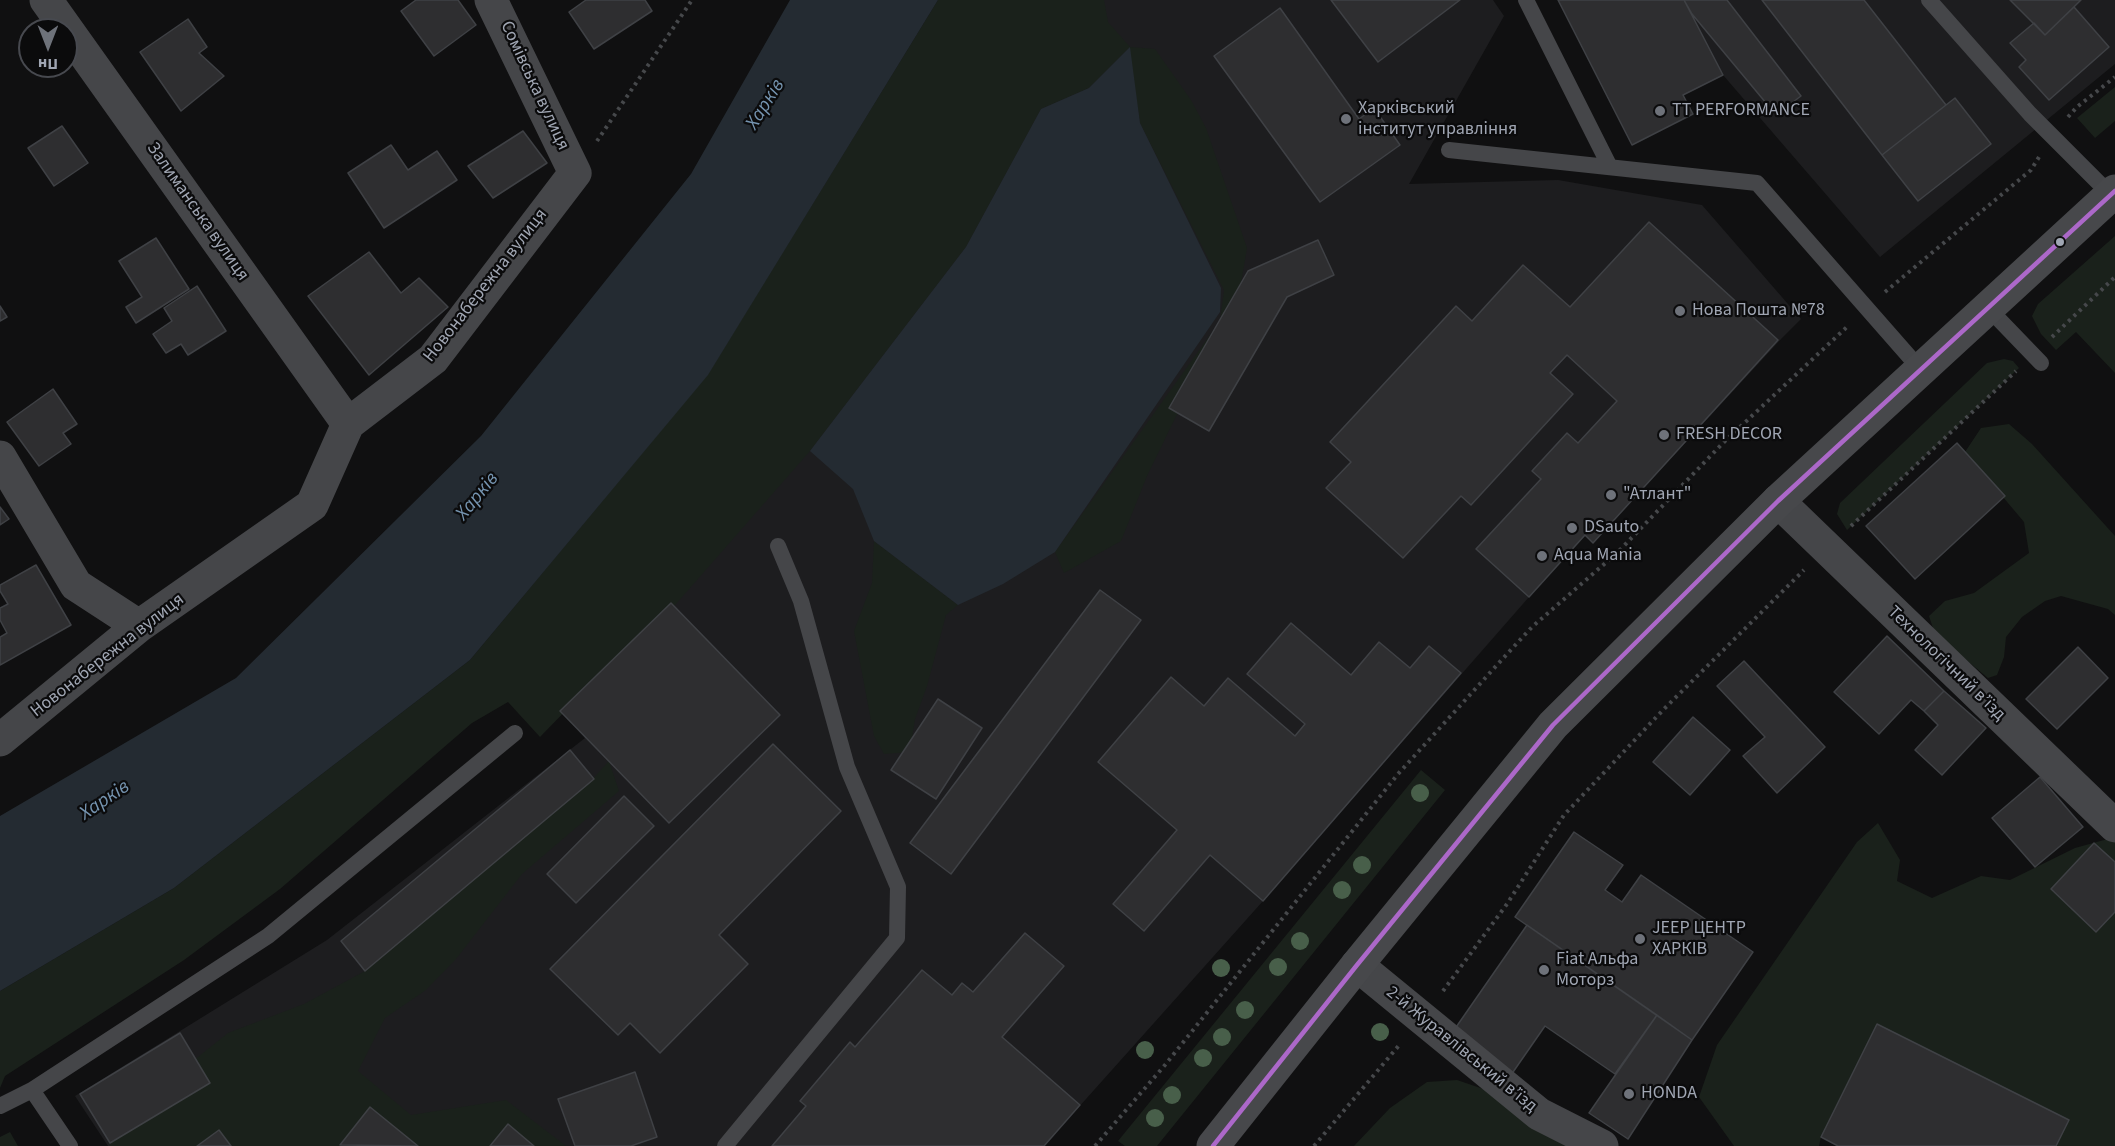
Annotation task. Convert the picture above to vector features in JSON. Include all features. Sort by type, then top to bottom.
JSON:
[{"type":"main road","points":[[1213,1146],[1357,965],[1554,725],[1778,501],[2113,193]]},
{"type":"street","name":"Залиманська вулиця","points":[[46,0],[348,424]]},
{"type":"street","name":"Сомівська вулиця","points":[[491,0],[575,173]]},
{"type":"street","name":"Новонабережна вулиця","points":[[0,740],[139,626],[312,505],[348,424],[432,359],[575,173]]},
{"type":"street","points":[[0,457],[76,585],[139,626]]},
{"type":"street","name":"Технологічний в’їзд","points":[[1778,501],[2115,826]]},
{"type":"street","name":"2-й Журавлівський в’їзд","points":[[1357,965],[1539,1114],[1602,1146]]},
{"type":"lane","points":[[1526,0],[1610,167]]},
{"type":"lane","points":[[1929,0],[2030,114],[2113,193]]},
{"type":"lane","points":[[1449,150],[1757,183],[1921,370]]},
{"type":"lane","points":[[1988,308],[2037,359]]},
{"type":"lane","points":[[725,1146],[897,938],[898,886],[847,766],[801,600],[778,546]]},
{"type":"lane","points":[[0,1106],[32,1090],[268,936],[515,733]]},
{"type":"lane","points":[[32,1090],[70,1146]]},
{"type":"path","points":[[575,173],[692,0]]},
{"type":"path","points":[[1095,1146],[1164,1065],[1398,774],[1532,627],[1618,552],[1723,444],[1867,308],[2031,170]]},
{"type":"path","points":[[1314,1146],[1422,1018],[1507,904],[1564,815],[1663,710],[1827,548],[2037,359],[2115,277]]},
{"type":"shaded area","points":[[938,0],[1104,0],[1108,22],[1130,47],[1155,49],[1191,100],[1206,128],[1247,248],[1238,301],[1182,404],[1147,476],[1121,541],[1064,573],[1055,552],[1220,321],[1224,290],[1140,123],[1129,48],[1089,88],[1041,109],[966,247],[810,451],[676,604],[652,622],[540,737],[508,702],[472,723],[280,889],[184,960],[5,1076],[0,1088],[0,991],[174,888],[470,660],[708,374]]},
{"type":"shaded area","points":[[1071,0],[1493,0],[1504,16],[1409,184],[1558,180],[1702,205],[1801,319],[1593,543],[1585,536],[1529,597],[1263,901],[1044,1146],[108,1146],[75,1096],[327,940],[585,738],[560,711]]},
{"type":"shaded area","points":[[1683,0],[2115,0],[2115,64],[1880,257],[1723,75]]},
{"type":"shaded area","points":[[2115,87],[2115,121],[2095,138],[2077,118]]},
{"type":"shaded area","points":[[2115,236],[2115,373],[2076,332],[2056,350],[2041,334],[2032,316],[2038,304]]},
{"type":"shaded area","points":[[2004,359],[2013,361],[2019,368],[1847,530],[1837,514],[1840,503],[1987,363]]},
{"type":"shaded area","points":[[2009,424],[2032,444],[2115,536],[2115,615],[2108,609],[2061,596],[2045,601],[2022,617],[2006,637],[2004,657],[1997,675],[1988,678],[1935,634],[1929,616],[1945,601],[1974,593],[2029,553],[2024,522],[1965,452],[1981,428]]},
{"type":"shaded area","points":[[874,541],[958,605],[946,615],[927,686],[915,719],[910,752],[884,754],[874,736],[854,631],[872,583]]},
{"type":"shaded area","points":[[609,761],[619,791],[522,874],[456,959],[426,990],[385,1018],[358,1071],[411,1115],[506,1100],[566,1146],[110,1146],[104,1132],[228,1033],[304,1004],[365,971],[589,783]]},
{"type":"shaded area","points":[[1421,770],[1445,790],[1157,1146],[1125,1146],[1118,1141]]},
{"type":"shaded area","points":[[1878,823],[1900,860],[1897,881],[1932,898],[1981,876],[2010,880],[2075,848],[2115,837],[2115,1146],[2056,1146],[1877,1025],[1821,1137],[1819,1146],[1734,1146],[1699,1097],[1717,1045],[1857,842]]},
{"type":"shaded area","points":[[1457,1080],[1504,1096],[1569,1146],[1354,1146],[1390,1108],[1427,1082]]},
{"type":"shaded area","points":[[10,1132],[18,1146],[0,1146],[0,1137]]},
{"type":"water","name":"Харків","points":[[790,0],[938,0],[708,375],[470,660],[174,888],[0,991],[0,816],[236,678],[481,436],[691,174]]},
{"type":"water","points":[[1130,47],[1140,123],[1221,288],[1220,312],[1055,552],[1003,584],[958,605],[874,541],[853,489],[810,451],[966,247],[1041,109],[1089,88]]},
{"type":"building","points":[[416,0],[458,0],[476,25],[434,56],[401,11]]},
{"type":"building","points":[[586,0],[645,0],[652,11],[594,49],[569,12]]},
{"type":"building","points":[[1331,0],[1460,0],[1378,62]]},
{"type":"building","points":[[1558,0],[1684,0],[1723,75],[1683,95],[1693,114],[1632,145]]},
{"type":"building","points":[[1684,0],[1727,0],[1801,96],[1776,115],[1692,14]]},
{"type":"building","points":[[1762,0],[1864,0],[1946,105],[1882,155]]},
{"type":"building","points":[[2010,0],[2081,0],[2045,35]]},
{"type":"building","points":[[2074,7],[2109,47],[2049,100],[2019,67],[2026,60],[2010,43],[2034,23],[2045,35]]},
{"type":"building","points":[[1280,8],[1359,119],[1374,108],[1400,145],[1320,202],[1214,56]]},
{"type":"building","points":[[188,19],[207,47],[199,53],[224,76],[181,111],[140,52]]},
{"type":"building","points":[[1955,98],[1991,144],[1918,201],[1882,155]]},
{"type":"building","points":[[62,126],[88,163],[54,186],[28,148]]},
{"type":"building","points":[[523,131],[547,163],[493,198],[468,166]]},
{"type":"building","points":[[391,145],[408,170],[437,151],[457,180],[384,228],[348,173]]},
{"type":"building","points":[[1649,222],[1778,340],[1593,543],[1585,535],[1529,597],[1476,549],[1541,479],[1532,471],[1567,433],[1578,443],[1617,401],[1567,355],[1550,373],[1573,394],[1471,505],[1461,496],[1403,558],[1326,488],[1351,462],[1330,442],[1456,306],[1472,321],[1523,265],[1570,307]]},
{"type":"building","points":[[156,238],[189,289],[136,323],[126,307],[142,297],[119,261]]},
{"type":"building","points":[[1318,240],[1334,275],[1287,297],[1209,431],[1169,408],[1248,271]]},
{"type":"building","points":[[369,252],[401,293],[419,278],[448,307],[369,375],[308,296]]},
{"type":"building","points":[[197,286],[226,331],[188,355],[181,344],[166,353],[153,334],[172,321],[164,308]]},
{"type":"building","points":[[0,306],[7,317],[0,321]]},
{"type":"building","points":[[53,389],[77,424],[63,433],[71,444],[39,466],[7,422]]},
{"type":"building","points":[[1957,443],[2005,496],[1915,579],[1866,526]]},
{"type":"building","points":[[0,507],[9,519],[0,525]]},
{"type":"building","points":[[36,565],[71,625],[0,665],[0,637],[7,633],[0,620],[0,608],[8,604],[0,591],[0,585]]},
{"type":"building","points":[[1100,590],[1141,620],[951,874],[910,843]]},
{"type":"building","points":[[671,603],[780,715],[669,823],[560,711]]},
{"type":"building","points":[[1291,623],[1351,675],[1379,642],[1410,668],[1429,646],[1461,673],[1263,901],[1210,855],[1144,931],[1113,904],[1177,830],[1098,762],[1171,677],[1204,706],[1228,678],[1295,736],[1305,724],[1247,674]]},
{"type":"building","points":[[1887,636],[1944,691],[1924,711],[1911,700],[1879,734],[1834,692]]},
{"type":"building","points":[[2078,647],[2108,678],[2057,729],[2026,699]]},
{"type":"building","points":[[1744,661],[1825,747],[1777,793],[1743,756],[1765,737],[1717,686]]},
{"type":"building","points":[[1944,691],[1986,728],[1942,775],[1915,750],[1938,725],[1924,711]]},
{"type":"building","points":[[938,699],[982,728],[936,799],[891,770]]},
{"type":"building","points":[[1693,717],[1730,750],[1690,795],[1653,762]]},
{"type":"building","points":[[773,744],[841,811],[719,935],[748,964],[660,1053],[630,1023],[618,1035],[550,969]]},
{"type":"building","points":[[570,750],[594,779],[365,971],[341,941]]},
{"type":"building","points":[[2040,777],[2083,827],[2035,867],[1992,818]]},
{"type":"building","points":[[624,796],[654,826],[576,903],[547,874]]},
{"type":"building","name":"JEEP ЦЕНТР ХАРКІВ","points":[[1574,832],[1623,865],[1605,890],[1622,902],[1641,875],[1753,952],[1692,1040],[1515,917]]},
{"type":"building","points":[[2094,843],[2115,862],[2115,912],[2096,932],[2051,889]]},
{"type":"building","name":"Fiat Альфа Моторз","points":[[1527,925],[1657,1015],[1615,1074],[1545,1026],[1511,1075],[1452,1033]]},
{"type":"building","points":[[1025,933],[1064,966],[1002,1037],[1080,1105],[1044,1146],[772,1146],[806,1106],[800,1101],[850,1042],[855,1047],[922,970],[952,995],[962,983],[973,992]]},
{"type":"building","name":"HONDA","points":[[1657,1015],[1692,1040],[1628,1139],[1589,1113]]},
{"type":"building","points":[[1877,1024],[2069,1120],[2056,1146],[1838,1146],[1821,1137]]},
{"type":"building","points":[[180,1033],[210,1083],[110,1143],[80,1094]]},
{"type":"building","points":[[635,1072],[657,1137],[631,1146],[575,1146],[558,1099]]},
{"type":"building","points":[[370,1107],[418,1146],[340,1145]]},
{"type":"building","points":[[508,1124],[534,1146],[490,1146]]},
{"type":"building","points":[[219,1130],[231,1146],[197,1146]]},
{"type":"transit line","points":[[1213,1146],[1553,725],[1778,501],[2115,191]]},
{"type":"place","name":"TT PERFORMANCE","points":[[1660,111]]},
{"type":"place","name":"Харківський інститут управління","points":[[1346,119]]},
{"type":"place","name":"Нова Пошта №78","points":[[1680,311]]},
{"type":"place","name":"FRESH DECOR","points":[[1664,435]]},
{"type":"place","name":"\"Атлант\"","points":[[1611,495]]},
{"type":"place","name":"DSauto","points":[[1572,528]]},
{"type":"place","name":"Aqua Mania","points":[[1542,556]]},
{"type":"place","name":"JEEP ЦЕНТР ХАРКІВ","points":[[1640,939]]},
{"type":"place","name":"Fiat Альфа Моторз","points":[[1544,970]]},
{"type":"place","name":"HONDA","points":[[1629,1094]]}]
